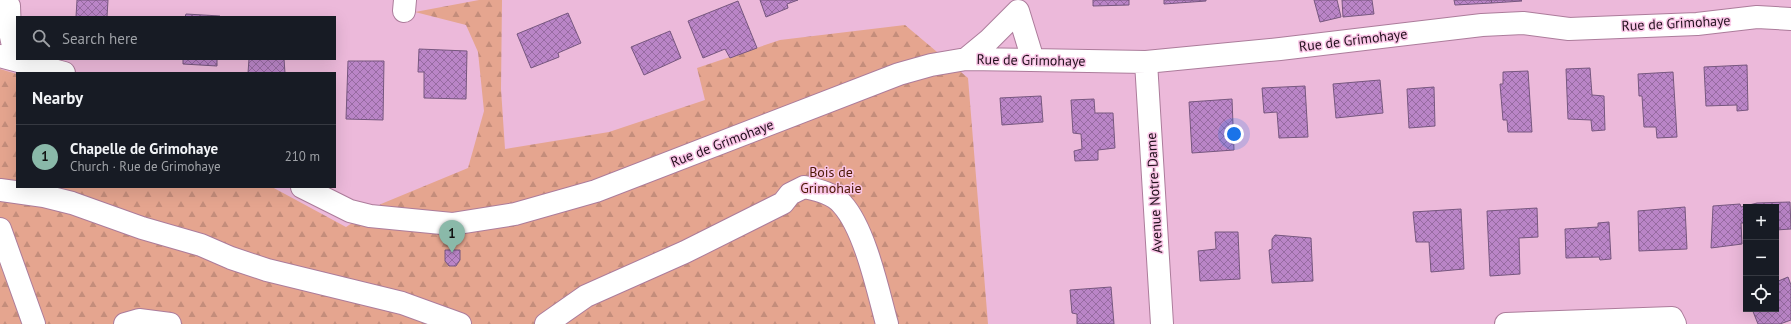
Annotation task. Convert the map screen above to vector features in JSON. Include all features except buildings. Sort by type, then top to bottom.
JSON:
[{"type":"street","points":[[966,59],[989,40],[1022,5]]},
{"type":"street","points":[[1022,5],[1033,60]]},
{"type":"street","points":[[8,6],[10,32],[8,58],[60,72]]},
{"type":"street","name":"Rue de Grimohaye","points":[[304,188],[350,211],[370,216],[452,224],[515,214],[596,192],[899,74],[931,65],[966,59],[1146,62],[1280,49],[1482,25],[1523,23],[1569,29],[1697,24],[1757,17],[1791,20]]},
{"type":"street","name":"Avenue Notre-Dame","points":[[1146,62],[1162,324]]},
{"type":"street","points":[[546,324],[586,296],[685,252],[783,203],[790,194],[804,186],[825,192],[842,203],[857,227],[875,278],[887,324]]},
{"type":"street","points":[[0,190],[44,196],[72,204],[142,228],[201,245],[231,258],[267,270],[351,289],[402,304],[460,324]]},
{"type":"street","points":[[0,229],[34,324]]},
{"type":"street","points":[[1506,324],[1672,318],[1675,324]]},
{"type":"street","points":[[125,324],[139,320],[170,324]]},
{"type":"green space","name":"Bois de Grimohaie","points":[[479,0],[502,0],[501,89],[505,149],[609,132],[705,100],[697,68],[780,40],[905,25],[968,78],[988,324],[0,324],[0,69],[16,74],[16,188],[274,188],[346,227],[381,204],[468,168],[484,111],[478,52],[466,25],[415,12]]},
{"type":"place","name":"Chapelle de Grimohaye","points":[[452,253]]}]
